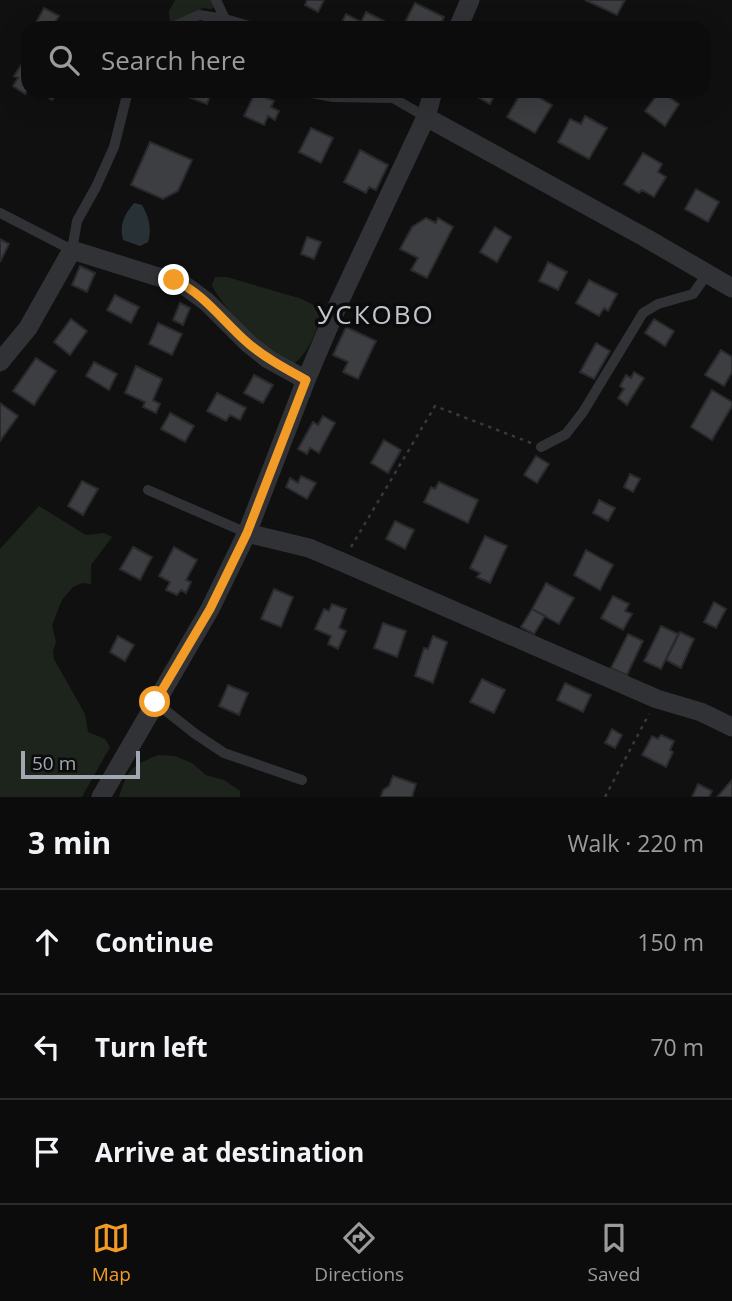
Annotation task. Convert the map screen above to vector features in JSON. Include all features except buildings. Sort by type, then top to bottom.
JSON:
[{"type":"street","points":[[461,21],[470,0]]},
{"type":"street","points":[[101,797],[210,609],[247,533],[306,380],[340,300],[426,117],[431,98]]},
{"type":"street","points":[[426,117],[732,288]]},
{"type":"street","points":[[0,362],[28,328],[72,250],[184,285],[207,302],[268,359],[306,380]]},
{"type":"street","points":[[247,533],[309,548],[657,699],[701,712],[732,727]]},
{"type":"lane","points":[[216,0],[225,19]]},
{"type":"lane","points":[[186,21],[199,15],[232,21]]},
{"type":"lane","points":[[0,213],[72,250],[77,221],[114,147],[126,98]]},
{"type":"lane","points":[[395,98],[426,117]]},
{"type":"lane","points":[[541,447],[566,434],[583,412],[643,313],[658,304],[693,294],[708,273]]},
{"type":"lane","points":[[148,490],[247,533]]},
{"type":"lane","points":[[155,702],[224,753],[302,780]]},
{"type":"path","points":[[342,562],[435,406],[541,447]]},
{"type":"path","points":[[605,797],[657,699]]},
{"type":"shaded area","points":[[175,0],[220,0],[212,9],[203,8],[195,13],[194,21],[170,21],[169,11]]},
{"type":"shaded area","points":[[134,203],[142,205],[149,223],[148,242],[140,246],[123,240],[122,235],[123,220]]},
{"type":"shaded area","points":[[215,277],[227,277],[302,299],[319,308],[316,330],[309,345],[295,363],[285,360],[248,331],[217,294],[212,285]]},
{"type":"shaded area","points":[[39,506],[86,535],[104,533],[112,537],[91,565],[91,584],[82,583],[73,587],[62,600],[52,625],[56,642],[54,659],[85,714],[88,732],[105,739],[110,747],[82,797],[0,797],[0,549]]},
{"type":"shaded area","points":[[158,755],[175,756],[192,763],[206,775],[224,780],[240,791],[240,797],[119,797],[132,770]]},
{"type":"district","name":"УСКОВО","points":[[376,315]]},
{"type":"route","points":[[155,702],[210,609],[247,533],[306,380],[268,359],[197,293],[174,280]]}]
